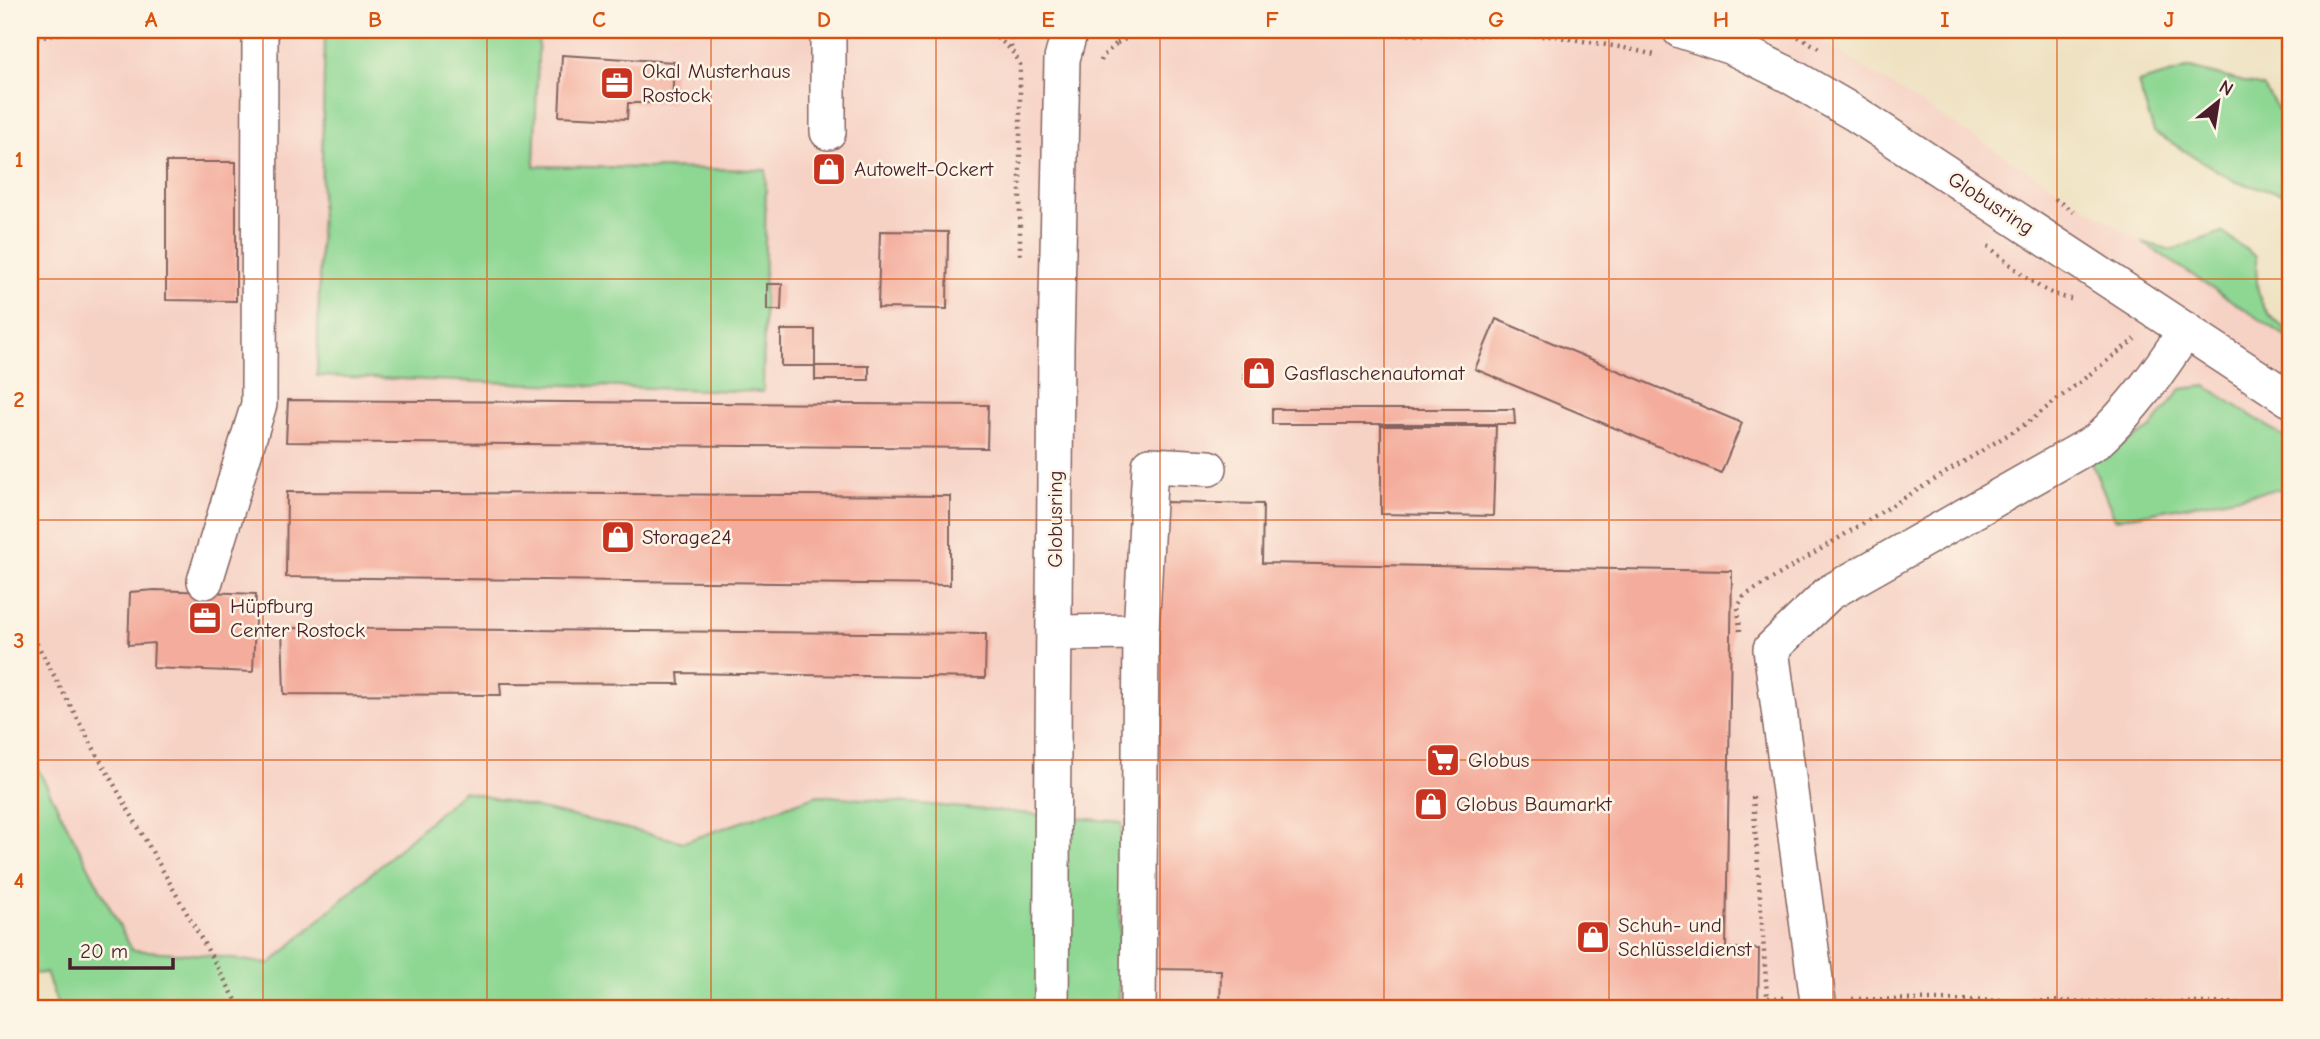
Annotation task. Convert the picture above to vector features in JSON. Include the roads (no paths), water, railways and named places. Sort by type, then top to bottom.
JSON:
[{"type":"street","points":[[205,581],[260,404],[260,30]]},
{"type":"street","points":[[828,30],[828,132]]},
{"type":"street","name":"Globusring","points":[[1051,1009],[1056,347],[1061,87],[1062,59],[1070,30]]},
{"type":"street","name":"Globusring","points":[[1670,43],[1732,47],[1787,74],[1856,114],[2177,344],[2290,399]]},
{"type":"street","points":[[1818,1004],[1771,649],[1829,593],[2097,441],[2120,420],[2177,344]]},
{"type":"street","points":[[1138,1009],[1142,632],[1150,465],[1209,468]]},
{"type":"street","points":[[1055,633],[1142,632]]},
{"type":"place","name":"Okal Musterhaus Rostock","points":[[617,83]]},
{"type":"place","name":"Autowelt-Ockert","points":[[829,169]]},
{"type":"place","name":"Gasflaschenautomat","points":[[1259,373]]},
{"type":"place","name":"Storage24","points":[[618,537]]},
{"type":"place","name":"Hüpfburg Center Rostock","points":[[205,618]]},
{"type":"place","name":"Globus","points":[[1443,760]]},
{"type":"place","name":"Globus Baumarkt","points":[[1431,804]]},
{"type":"place","name":"Schuh- und Schlüsseldienst","points":[[1593,937]]}]
